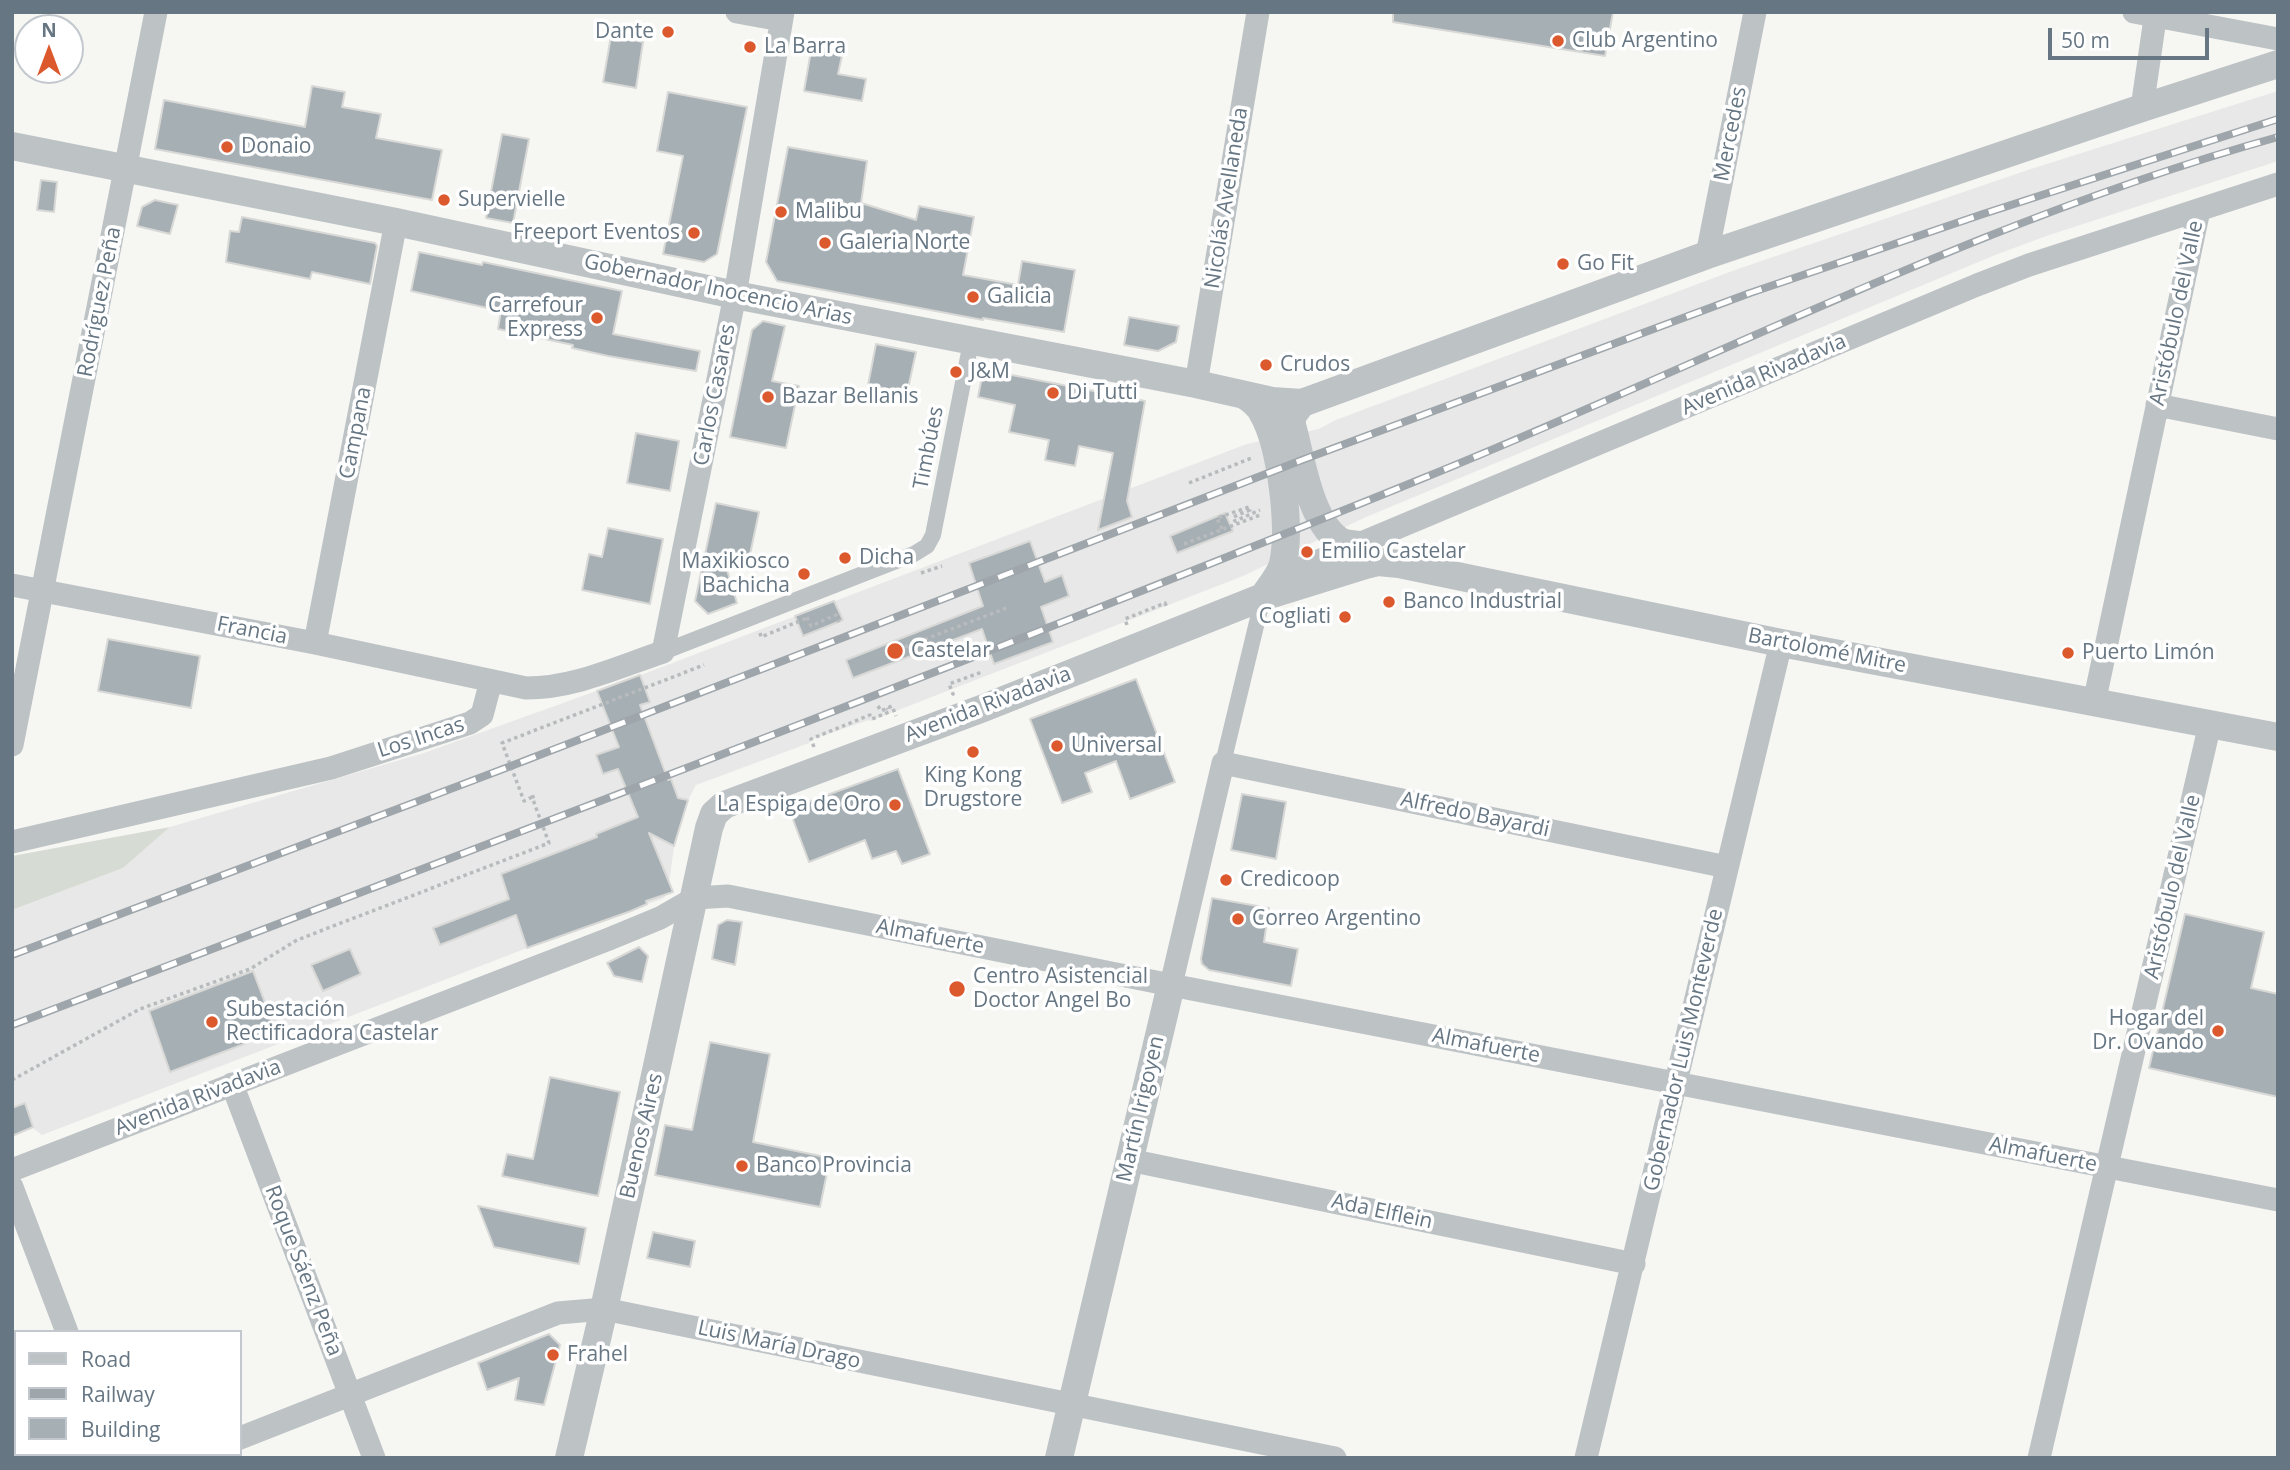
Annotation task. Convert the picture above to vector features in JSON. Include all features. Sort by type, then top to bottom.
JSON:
[{"type":"street","name":"Rodríguez Peña","points":[[12,745],[156,12]]},
{"type":"street","points":[[737,12],[782,16]]},
{"type":"street","name":"Nicolás Avellaneda","points":[[1196,384],[1258,12]]},
{"type":"street","name":"Mercedes","points":[[1707,255],[1755,12]]},
{"type":"street","points":[[2142,107],[2149,14],[2278,39]]},
{"type":"street","name":"Carlos Casares","points":[[663,652],[735,295],[782,16]]},
{"type":"street","points":[[1368,554],[1335,537],[1327,528],[1312,499],[1292,425],[1292,416],[1302,403],[1707,255],[2142,107],[2278,64]]},
{"type":"street","name":"Gobernador Inocencio Arias","points":[[12,146],[396,222],[735,295],[1272,401],[1302,403]]},
{"type":"street","name":"Avenida Rivadavia","points":[[714,814],[724,805],[981,709],[1368,554],[1977,285],[2029,265],[2278,184]]},
{"type":"street","name":"Aristóbulo del Valle","points":[[2094,703],[2199,210]]},
{"type":"street","name":"Campana","points":[[315,643],[396,222]]},
{"type":"street","name":"Timbúes","points":[[663,652],[914,554],[927,546],[933,535],[971,342]]},
{"type":"street","points":[[1244,395],[1255,402],[1263,412],[1272,432],[1287,512],[1282,566],[1264,597]]},
{"type":"street","points":[[2157,405],[2278,429]]},
{"type":"street","name":"Bartolomé Mitre","points":[[1368,554],[1399,564],[1781,643],[2278,737]]},
{"type":"street","name":"Francia","points":[[12,585],[315,643],[491,681]]},
{"type":"street","name":"Martín Irigoyen","points":[[1059,1458],[1264,597]]},
{"type":"street","name":"Gobernador Luis Monteverde","points":[[1586,1458],[1781,643]]},
{"type":"street","points":[[491,681],[526,688],[544,688],[570,683],[663,652]]},
{"type":"street","name":"Los Incas","points":[[12,842],[331,768],[470,723],[482,715],[491,681]]},
{"type":"street","name":"Aristóbulo del Valle","points":[[2039,1458],[2210,724]]},
{"type":"street","name":"Alfredo Bayardi","points":[[1223,763],[1727,866]]},
{"type":"street","name":"Buenos Aires","points":[[569,1458],[714,814]]},
{"type":"street","name":"Almafuerte","points":[[695,898],[728,896],[2278,1200]]},
{"type":"street","name":"Avenida Rivadavia","points":[[12,1170],[652,921],[695,898]]},
{"type":"street","name":"Roque Sáenz Peña","points":[[232,1084],[374,1458]]},
{"type":"street","name":"Ada Elflein","points":[[1129,1160],[1634,1264]]},
{"type":"street","points":[[12,1187],[66,1330]]},
{"type":"street","name":"Luis María Drago","points":[[242,1437],[558,1314],[604,1309],[1321,1456]]},
{"type":"path","points":[[1254,446],[1259,466]]},
{"type":"path","points":[[1189,483],[1256,457]]},
{"type":"path","points":[[1222,530],[1217,518],[1249,507],[1250,510],[1233,517],[1235,521],[1252,513]]},
{"type":"path","points":[[1184,544],[1265,513],[1264,509]]},
{"type":"path","points":[[1125,619],[1165,603]]},
{"type":"path","points":[[905,647],[1009,607]]},
{"type":"path","points":[[805,613],[811,625],[836,615],[839,622]]},
{"type":"path","points":[[761,637],[807,618]]},
{"type":"path","points":[[12,1080],[140,1009],[250,969],[297,940],[549,843],[534,797],[524,801],[502,743],[704,665]]},
{"type":"path","points":[[953,683],[982,672]]},
{"type":"path","points":[[878,706],[881,711],[892,706],[894,712]]},
{"type":"path","points":[[811,739],[870,715],[872,719],[880,716],[889,712],[887,708]]},
{"type":"shaded area","points":[[2278,91],[2278,161],[1995,255],[1366,517],[1243,576],[870,721],[813,739],[809,743],[696,785],[688,800],[674,846],[668,891],[664,898],[42,1135],[33,1128],[12,1136],[12,910],[123,868],[170,827],[424,753],[641,675],[1247,444],[1319,429],[1336,420],[1735,270],[2031,169]]},
{"type":"shaded area","points":[[170,827],[123,868],[12,910],[12,856]]},
{"type":"building","name":"Club Argentino","points":[[1393,12],[1613,12],[1605,56],[1393,22]]},
{"type":"building","points":[[611,36],[643,42],[636,88],[603,82]]},
{"type":"building","points":[[812,45],[843,51],[838,74],[866,79],[862,101],[804,91]]},
{"type":"building","points":[[312,86],[345,92],[342,107],[381,114],[376,138],[442,150],[432,200],[155,149],[164,100],[305,127]]},
{"type":"building","points":[[668,92],[747,107],[717,254],[704,262],[663,254],[683,156],[657,151]]},
{"type":"building","points":[[502,134],[529,139],[513,223],[486,218]]},
{"type":"building","points":[[788,147],[867,161],[861,203],[916,220],[919,206],[974,217],[963,275],[1018,285],[1022,261],[1075,270],[1064,332],[983,320],[777,281],[766,262]]},
{"type":"building","points":[[41,180],[57,182],[54,212],[37,210]]},
{"type":"building","points":[[155,200],[178,205],[170,234],[137,226],[142,207]]},
{"type":"building","points":[[242,217],[375,243],[377,246],[370,284],[312,272],[310,279],[226,262],[230,231],[239,232]]},
{"type":"building","points":[[419,252],[482,265],[483,262],[622,291],[613,334],[700,351],[696,371],[608,356],[572,348],[573,345],[498,329],[501,311],[411,291]]},
{"type":"building","points":[[1129,317],[1179,326],[1176,342],[1158,351],[1124,345]]},
{"type":"building","points":[[763,321],[785,326],[772,381],[799,386],[786,448],[730,437],[752,330]]},
{"type":"building","points":[[876,344],[916,352],[907,393],[868,385]]},
{"type":"building","points":[[986,370],[1145,401],[1127,501],[1132,517],[1098,530],[1113,453],[1079,446],[1075,466],[1045,460],[1049,440],[1009,432],[1015,405],[978,397]]},
{"type":"building","points":[[636,433],[679,441],[670,491],[627,483]]},
{"type":"building","points":[[716,503],[759,512],[749,559],[727,570],[737,603],[708,614],[695,601]]},
{"type":"building","points":[[1225,513],[1233,531],[1177,553],[1170,536]]},
{"type":"building","points":[[608,528],[663,539],[650,604],[582,590],[589,554],[602,557]]},
{"type":"building","points":[[1030,541],[1045,582],[1062,575],[1069,596],[1041,607],[1053,642],[994,664],[982,629],[853,678],[846,660],[983,606],[969,563]]},
{"type":"building","points":[[834,601],[843,620],[803,636],[795,616]]},
{"type":"building","points":[[108,639],[200,656],[191,708],[98,691]]},
{"type":"building","points":[[640,675],[650,702],[640,705],[668,780],[671,779],[678,798],[688,800],[674,846],[649,833],[673,892],[646,901],[647,904],[631,911],[527,948],[516,915],[440,945],[433,928],[509,899],[501,874],[597,837],[596,834],[638,817],[618,769],[603,774],[596,755],[619,747],[597,691]]},
{"type":"building","points":[[1136,679],[1175,782],[1130,799],[1116,761],[1085,773],[1092,792],[1062,803],[1030,719]]},
{"type":"building","points":[[898,769],[930,854],[902,864],[896,851],[872,859],[865,840],[809,862],[789,809]]},
{"type":"building","points":[[1242,794],[1286,802],[1276,859],[1231,850]]},
{"type":"building","points":[[1212,898],[1269,908],[1264,942],[1298,949],[1291,986],[1209,970],[1202,964]]},
{"type":"building","name":"Hogar del Dr. Ovando","points":[[2185,914],[2264,932],[2251,988],[2278,994],[2278,1097],[2149,1068]]},
{"type":"building","points":[[727,920],[742,922],[735,965],[712,959],[718,925]]},
{"type":"building","points":[[639,947],[648,956],[642,982],[614,976],[607,963]]},
{"type":"building","points":[[350,949],[361,974],[323,991],[311,965]]},
{"type":"building","name":"Subestación Rectificadora Castelar","points":[[253,971],[276,1032],[170,1072],[149,1011]]},
{"type":"building","name":"Banco Provincia","points":[[710,1042],[770,1054],[753,1142],[830,1158],[820,1207],[655,1175],[665,1125],[692,1130]]},
{"type":"building","points":[[550,1077],[620,1092],[598,1196],[502,1176],[507,1154],[533,1159]]},
{"type":"building","points":[[25,1103],[33,1127],[12,1136],[12,1108]]},
{"type":"building","points":[[478,1206],[586,1228],[579,1264],[494,1247]]},
{"type":"building","points":[[653,1232],[695,1241],[690,1267],[647,1258]]},
{"type":"building","points":[[549,1334],[560,1345],[544,1405],[515,1400],[519,1378],[487,1390],[478,1363]]},
{"type":"railway","points":[[12,955],[511,766],[1302,460],[1750,293],[1983,214],[2278,119]]},
{"type":"railway","points":[[12,1025],[721,755],[1250,548],[1532,433],[1953,250],[2168,170],[2278,137]]},
{"type":"place","name":"Dante","points":[[668,32]]},
{"type":"place","name":"Club Argentino","points":[[1558,41]]},
{"type":"place","name":"La Barra","points":[[750,47]]},
{"type":"place","name":"Donaio","points":[[227,147]]},
{"type":"place","name":"Supervielle","points":[[444,200]]},
{"type":"place","name":"Malibu","points":[[781,212]]},
{"type":"place","name":"Freeport Eventos","points":[[694,233]]},
{"type":"place","name":"Galeria Norte","points":[[825,243]]},
{"type":"place","name":"Go Fit","points":[[1563,264]]},
{"type":"place","name":"Galicia","points":[[973,297]]},
{"type":"place","name":"Carrefour Express","points":[[597,318]]},
{"type":"place","name":"Crudos","points":[[1266,365]]},
{"type":"place","name":"J&M","points":[[956,372]]},
{"type":"place","name":"Di Tutti","points":[[1053,393]]},
{"type":"place","name":"Bazar Bellanis","points":[[768,397]]},
{"type":"place","name":"Emilio Castelar","points":[[1307,552]]},
{"type":"place","name":"Dicha","points":[[845,558]]},
{"type":"place","name":"Maxikiosco Bachicha","points":[[804,574]]},
{"type":"place","name":"Banco Industrial","points":[[1389,602]]},
{"type":"place","name":"Cogliati","points":[[1345,617]]},
{"type":"place","name":"Castelar","points":[[895,651]]},
{"type":"place","name":"Puerto Limón","points":[[2068,653]]},
{"type":"place","name":"Universal","points":[[1057,746]]},
{"type":"place","name":"King Kong Drugstore","points":[[973,752]]},
{"type":"place","name":"La Espiga de Oro","points":[[895,805]]},
{"type":"place","name":"Credicoop","points":[[1226,880]]},
{"type":"place","name":"Correo Argentino","points":[[1238,919]]},
{"type":"place","name":"Centro Asistencial Doctor Angel Bo","points":[[957,989]]},
{"type":"place","name":"Subestación Rectificadora Castelar","points":[[212,1022]]},
{"type":"place","name":"Hogar del Dr. Ovando","points":[[2218,1031]]},
{"type":"place","name":"Banco Provincia","points":[[742,1166]]},
{"type":"place","name":"Frahel","points":[[553,1355]]}]
